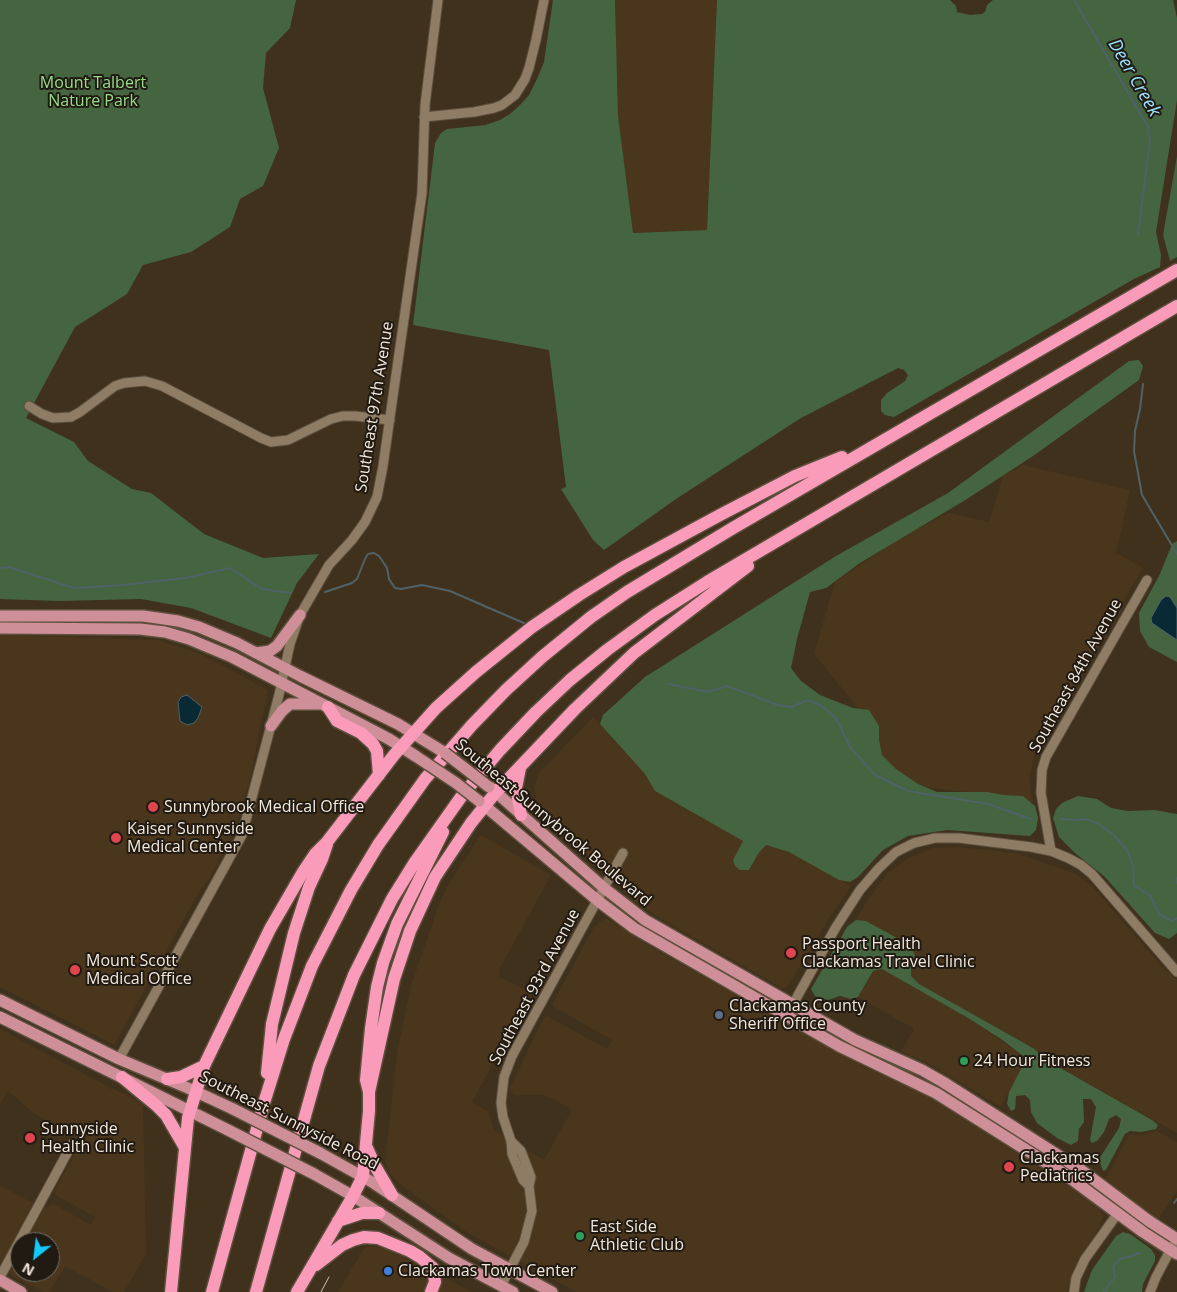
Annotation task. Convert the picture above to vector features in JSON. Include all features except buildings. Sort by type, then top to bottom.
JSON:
[{"type":"highway","points":[[212,1292],[264,1103],[284,1039],[312,966],[351,890],[378,845],[426,779],[472,725],[520,677],[591,617],[662,570],[1177,270]]},
{"type":"highway","points":[[256,1292],[319,1066],[354,974],[392,899],[420,855],[461,797],[495,756],[536,712],[570,680],[607,650],[655,615],[707,582],[1177,306]]},
{"type":"highway","points":[[171,1292],[189,1110],[204,1066],[270,929],[315,854],[327,842],[401,747],[436,708],[476,672],[532,627],[579,595],[670,541],[795,476],[882,441]]},
{"type":"highway","points":[[296,1292],[354,1196],[363,1176],[369,1092],[392,987],[410,930],[435,877],[482,803],[493,789],[520,768],[597,687],[634,653],[794,530]]},
{"type":"highway","points":[[325,706],[337,722],[361,733],[373,744],[378,756],[379,775]]},
{"type":"highway","points":[[520,768],[516,788],[521,815]]},
{"type":"highway","points":[[369,1092],[366,1080],[370,1028],[384,957],[397,924],[461,797]]},
{"type":"highway","points":[[264,1103],[272,1024],[294,933],[309,887],[322,859],[327,842]]},
{"type":"highway","points":[[168,1079],[181,1077],[204,1066]]},
{"type":"highway","points":[[122,1077],[166,1115],[184,1146]]},
{"type":"highway","points":[[366,1146],[392,1195]]},
{"type":"highway","points":[[338,1221],[362,1213],[380,1213]]},
{"type":"highway","points":[[310,1269],[346,1243],[364,1237],[378,1238],[410,1251],[433,1268],[435,1282],[431,1292]]},
{"type":"main road","points":[[256,653],[270,651],[277,646],[300,615]]},
{"type":"main road","name":"Southeast Sunnybrook Boulevard","points":[[0,616],[143,616],[178,621],[216,633],[398,724],[462,765],[493,789],[604,888],[644,920],[855,1040],[922,1070],[943,1082],[1082,1170],[1177,1239]]},
{"type":"main road","points":[[26,628],[30,622],[78,622],[91,616]]},
{"type":"main road","name":"Southeast Sunnybrook Boulevard","points":[[0,628],[129,628],[165,632],[212,648],[282,683],[401,747],[452,780],[597,900],[634,928],[856,1055],[936,1092],[1066,1175],[1174,1252]]},
{"type":"main road","points":[[271,726],[290,704],[325,706]]},
{"type":"main road","points":[[666,947],[676,946],[689,952],[696,950]]},
{"type":"main road","name":"Southeast Sunnyside Road","points":[[0,1000],[119,1058],[196,1091],[320,1153],[363,1176],[472,1249],[552,1292]]},
{"type":"main road","points":[[0,1017],[314,1174],[354,1196],[449,1258],[513,1292]]},
{"type":"main road","points":[[0,1279],[21,1292]]},
{"type":"street","name":"Southeast 97th Avenue","points":[[119,1058],[242,835],[282,683],[290,644],[300,615],[318,582],[332,562],[357,534],[372,509],[381,479],[422,193],[424,117],[438,0]]},
{"type":"street","points":[[424,117],[489,109],[502,105],[515,94],[525,79],[529,68],[544,0]]},
{"type":"street","points":[[29,406],[53,418],[71,417],[115,386],[144,381],[162,386],[271,442],[288,440],[331,419],[343,416],[390,420]]},
{"type":"street","name":"Southeast 84th Avenue","points":[[1051,851],[1041,793],[1042,770],[1046,756],[1148,580]]},
{"type":"street","points":[[788,1017],[844,915],[879,868],[896,852],[926,840],[959,838],[1024,846],[1051,851],[1068,858],[1092,874],[1177,972]]},
{"type":"street","name":"Southeast 93rd Avenue","points":[[501,1286],[524,1242],[530,1225],[532,1204],[529,1186],[523,1180],[512,1154],[511,1141],[504,1124],[501,1104],[506,1070],[623,853]]},
{"type":"street","points":[[0,1279],[72,1144]]},
{"type":"street","points":[[1074,1292],[1076,1278],[1085,1259],[1118,1212]]},
{"type":"street","points":[[1150,1292],[1156,1277],[1174,1252],[1177,1239]]},
{"type":"shaded area","points":[[615,0],[717,0],[707,230],[632,233],[618,116]]},
{"type":"shaded area","points":[[1023,465],[1130,490],[1116,553],[1143,568],[1034,755],[1029,781],[1032,803],[1001,796],[924,787],[909,782],[867,742],[868,720],[814,654],[835,582],[907,534],[949,513],[989,522],[1003,476]]},
{"type":"shaded area","name":"Kaiser Sunnyside Medical Center","points":[[0,635],[157,640],[199,653],[268,690],[250,779],[234,832],[209,880],[199,892],[113,1044],[0,987]]},
{"type":"shaded area","points":[[593,717],[645,774],[655,791],[743,841],[733,860],[749,870],[758,854],[766,845],[789,852],[851,886],[788,986],[785,988],[780,987],[658,917],[634,901],[596,865],[537,802],[534,788],[538,774]]},
{"type":"shaded area","points":[[481,835],[551,875],[500,968],[500,977],[531,993],[472,1102],[489,1112],[494,1130],[544,1160],[572,1110],[542,1095],[515,1095],[511,1092],[510,1088],[543,1019],[547,1016],[607,1049],[612,1040],[554,1007],[553,1003],[594,927],[606,919],[651,947],[866,1068],[910,1085],[1097,1205],[1103,1216],[1100,1226],[1073,1270],[1067,1292],[577,1292],[468,1233],[398,1183],[388,1171],[385,1161],[397,1053],[411,986],[439,904],[448,885]]},
{"type":"shaded area","points":[[959,847],[1016,853],[1076,874],[1093,887],[1164,969],[1177,980],[1177,1133],[1048,1061],[1033,1048],[919,984],[911,977],[911,968],[915,956],[866,921],[856,920],[870,896],[887,874],[907,859],[932,848]]},
{"type":"shaded area","points":[[882,969],[968,1018],[1023,1056],[1024,1063],[1001,1107],[928,1063],[901,1051],[914,1029],[858,997],[873,971]]},
{"type":"shaded area","points":[[0,1029],[111,1088],[108,1094],[112,1088],[143,1104],[146,1254],[124,1292],[113,1292],[65,1266],[60,1275],[60,1232],[10,1232],[10,1274],[0,1269],[0,1185],[43,1209],[53,1204],[91,1225],[95,1217],[57,1196],[54,1191],[82,1141],[35,1114],[8,1091],[0,1104]]},
{"type":"shaded area","points":[[1157,1131],[1177,1142],[1177,1191],[1158,1220],[1104,1181],[1129,1135],[1142,1135]]},
{"type":"shaded area","name":"Clackamas Town Center","points":[[371,1246],[386,1249],[420,1266],[429,1275],[444,1277],[471,1292],[338,1292],[364,1248]]},
{"type":"shaded area","points":[[24,1282],[56,1282],[50,1292],[43,1292]]},
{"type":"green space","name":"Mount Talbert Nature Park","points":[[0,0],[296,0],[290,28],[266,53],[263,88],[279,148],[263,186],[240,199],[230,227],[191,252],[143,265],[127,294],[75,327],[26,418],[74,442],[88,461],[132,489],[151,493],[204,534],[263,558],[319,554],[297,583],[271,638],[191,608],[141,599],[59,601],[0,599]]},
{"type":"green space","points":[[553,0],[615,0],[618,116],[633,233],[707,230],[717,0],[950,0],[956,6],[957,12],[970,15],[982,14],[985,12],[987,5],[993,0],[1173,0],[1177,18],[1177,100],[1156,232],[1161,255],[1160,267],[1134,279],[894,417],[885,415],[881,411],[881,400],[887,393],[905,381],[908,375],[904,370],[898,368],[801,418],[676,499],[604,550],[593,540],[561,489],[566,487],[549,350],[413,325],[435,143],[441,133],[447,129],[485,125],[500,120],[510,114],[529,95],[544,62]]},
{"type":"green space","points":[[1177,156],[1177,257],[1170,261],[1163,235]]},
{"type":"green space","points":[[1139,360],[1143,366],[1139,380],[1033,456],[967,499],[860,563],[826,588],[810,592],[797,639],[791,668],[801,681],[820,695],[853,708],[869,710],[879,726],[882,755],[896,769],[918,784],[937,792],[987,792],[1023,796],[1035,806],[1038,818],[1036,830],[1030,836],[947,830],[908,836],[883,850],[858,877],[850,882],[839,880],[789,852],[766,845],[758,854],[749,870],[740,870],[735,866],[733,860],[743,841],[655,791],[645,774],[600,724],[603,715],[645,677],[836,556],[948,493],[1129,361]]},
{"type":"green space","points":[[1177,541],[1177,662],[1149,647],[1140,631],[1139,613],[1160,574],[1172,544]]},
{"type":"green space","points":[[1078,796],[1097,799],[1111,808],[1127,811],[1154,810],[1177,814],[1177,933],[1169,939],[1155,933],[1104,876],[1076,854],[1059,837],[1053,818],[1056,809],[1062,803]]},
{"type":"green space","points":[[856,920],[866,921],[912,948],[915,956],[911,968],[911,976],[919,984],[1033,1048],[1048,1061],[1152,1120],[1158,1125],[1156,1129],[1141,1132],[1130,1131],[1125,1134],[1106,1170],[1103,1171],[1099,1159],[1119,1128],[1121,1119],[1116,1115],[1109,1119],[1104,1132],[1097,1141],[1092,1143],[1090,1140],[1096,1107],[1091,1099],[1083,1099],[1084,1122],[1079,1129],[1078,1141],[1071,1145],[1057,1138],[1037,1123],[1031,1112],[1030,1100],[1025,1095],[1016,1096],[1015,1109],[1011,1111],[1007,1104],[1009,1092],[1025,1059],[1001,1039],[968,1018],[882,969],[873,971],[858,997],[851,999],[840,996],[828,1000],[815,996],[811,989],[847,927]]},
{"type":"green space","points":[[1123,1232],[1130,1234],[1151,1249],[1155,1255],[1155,1261],[1143,1284],[1142,1292],[1084,1292],[1092,1270],[1116,1236]]},
{"type":"water","points":[[1166,596],[1170,597],[1177,608],[1177,640],[1152,623],[1151,618],[1161,600]]},
{"type":"water","points":[[187,695],[202,707],[194,723],[187,725],[180,721],[178,702],[181,697]]},
{"type":"waterway","name":"Deer Creek","points":[[1074,0],[1148,127],[1150,141],[1138,234]]},
{"type":"waterway","name":"Deer Creek","points":[[1143,384],[1135,431],[1134,451],[1142,495],[1177,554]]},
{"type":"waterway","points":[[325,592],[352,583],[357,579],[368,554],[374,553],[379,556],[387,568],[389,579],[395,588],[401,589],[422,585],[450,591],[526,624]]},
{"type":"waterway","points":[[0,568],[9,567],[74,588],[185,578],[230,568],[262,589],[291,593]]},
{"type":"waterway","points":[[668,684],[708,692],[727,686],[778,705],[792,707],[808,700],[823,707],[836,718],[850,747],[875,775],[908,791],[988,804],[1031,819]]},
{"type":"waterway","points":[[1062,819],[1086,819],[1100,825],[1115,836],[1127,850],[1133,865],[1134,886],[1150,895],[1159,914],[1172,921],[1177,918]]},
{"type":"waterway","points":[[1177,878],[1177,883]]},
{"type":"waterway","points":[[1174,1203],[1177,1199]]},
{"type":"waterway","points":[[1104,1292],[1115,1277],[1113,1266],[1120,1259],[1140,1253]]},
{"type":"tram line","points":[[321,1292],[329,1277]]},
{"type":"place","name":"Sunnybrook Medical Office","points":[[153,807]]},
{"type":"place","name":"Kaiser Sunnyside Medical Center","points":[[116,838]]},
{"type":"place","name":"Passport Health Clackamas Travel Clinic","points":[[791,953]]},
{"type":"place","name":"Mount Scott Medical Office","points":[[75,970]]},
{"type":"place","name":"Clackamas County Sheriff Office","points":[[719,1015]]},
{"type":"place","name":"24 Hour Fitness","points":[[964,1061]]},
{"type":"place","name":"Sunnyside Health Clinic","points":[[30,1138]]},
{"type":"place","name":"Clackamas Pediatrics","points":[[1009,1167]]},
{"type":"place","name":"East Side Athletic Club","points":[[580,1236]]},
{"type":"place","name":"Clackamas Town Center","points":[[388,1271]]}]
